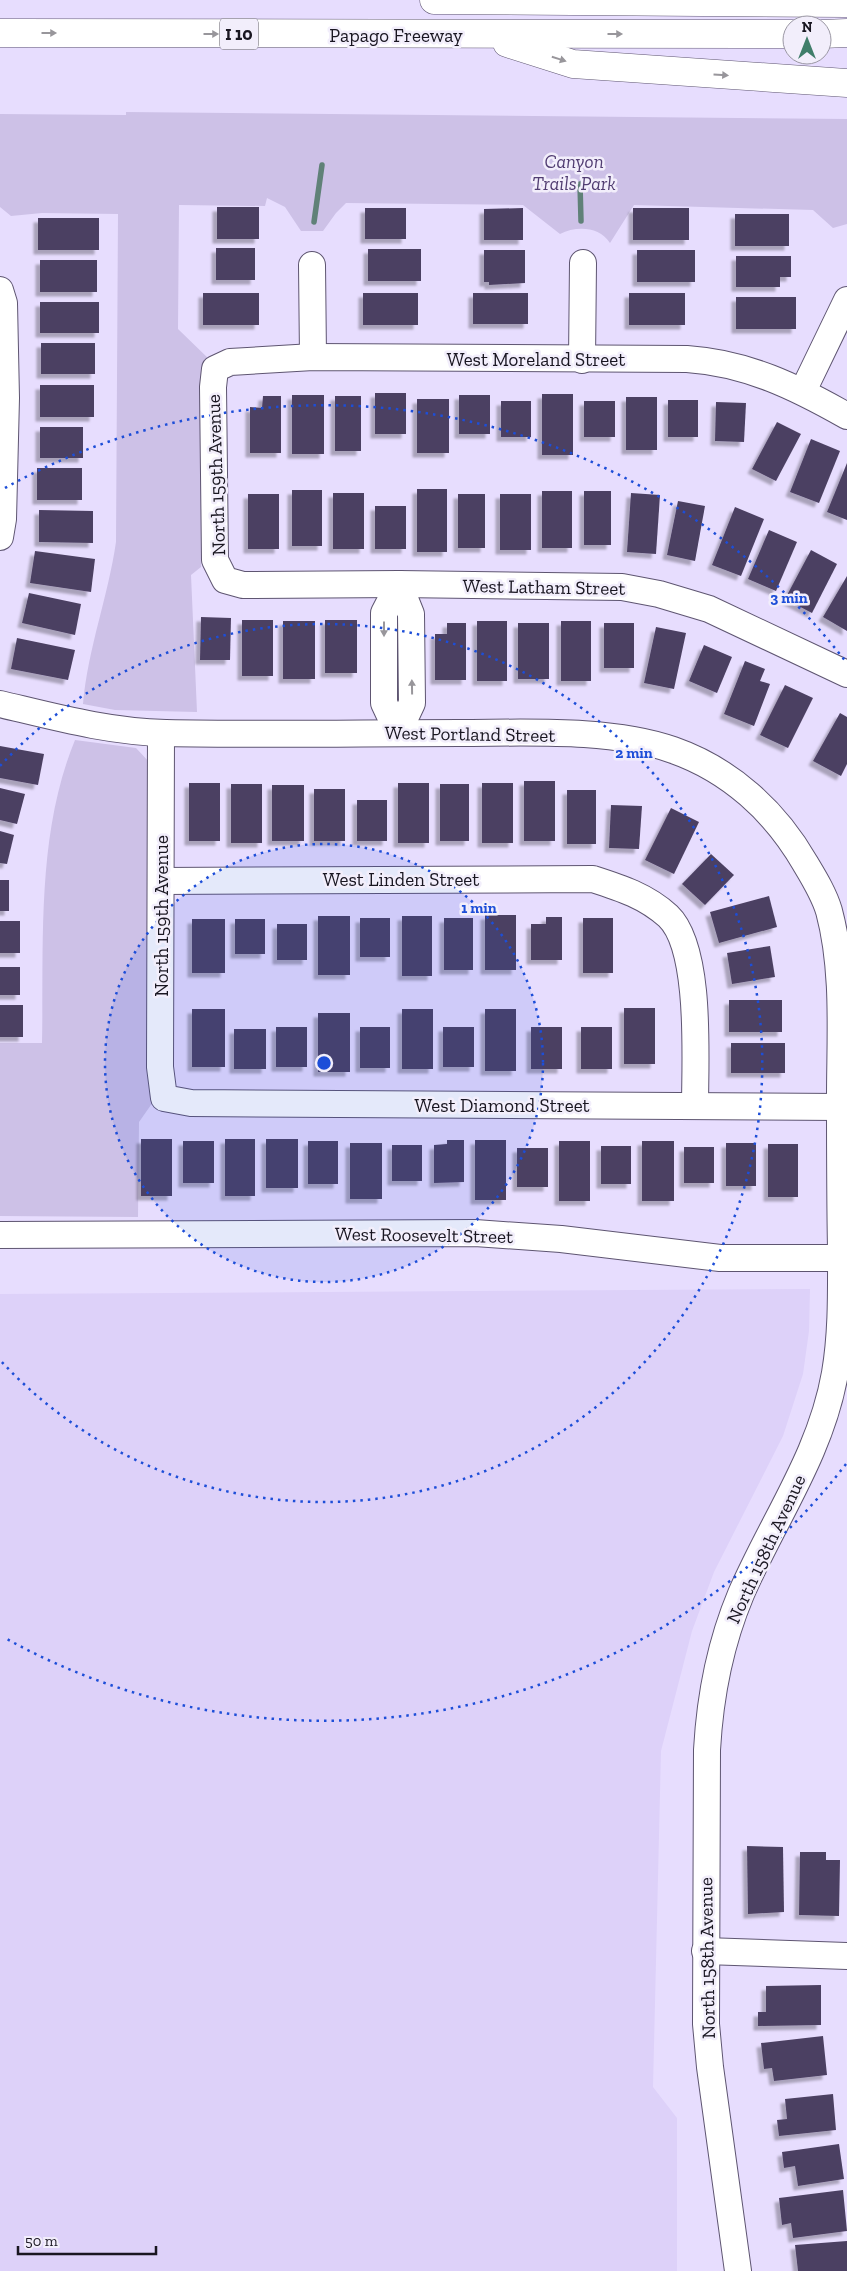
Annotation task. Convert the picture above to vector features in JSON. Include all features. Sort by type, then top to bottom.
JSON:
[{"type":"highway","points":[[434,0],[847,3]]},
{"type":"highway","name":"Papago Freeway","points":[[0,33],[782,34]]},
{"type":"highway","points":[[832,34],[847,33]]},
{"type":"highway","points":[[479,35],[573,64],[847,83]]},
{"type":"street","points":[[582,360],[583,263]]},
{"type":"street","points":[[312,265],[313,357]]},
{"type":"street","points":[[1,299],[1,525]]},
{"type":"street","points":[[804,391],[847,300]]},
{"type":"street","name":"West Moreland Street","points":[[215,369],[230,362],[313,357],[715,361],[748,369],[804,391],[847,416]]},
{"type":"street","name":"North 159th Avenue","points":[[215,369],[213,388],[215,560],[224,580]]},
{"type":"street","name":"West Latham Street","points":[[224,580],[243,586],[399,584],[622,587],[659,594],[709,609],[847,674]]},
{"type":"street","points":[[398,733],[412,703],[411,614],[399,584]]},
{"type":"street","name":"West Portland Street","points":[[0,704],[103,728],[161,733],[398,733],[604,736],[670,749],[712,767],[743,789],[769,812],[797,848],[820,888],[841,948]]},
{"type":"street","name":"North 159th Avenue","points":[[161,733],[160,1067],[164,1098]]},
{"type":"street","name":"West Linden Street","points":[[161,881],[593,879],[640,894],[669,917],[686,948],[694,994],[695,1106]]},
{"type":"street","name":"North 158th Avenue","points":[[738,2271],[710,2067],[706,2024],[708,1722],[720,1652],[742,1594],[809,1460],[826,1412],[835,1375],[840,1332],[844,1258],[840,1107],[839,988],[841,948]]},
{"type":"street","name":"West Diamond Street","points":[[164,1098],[191,1103],[840,1107]]},
{"type":"street","name":"West Roosevelt Street","points":[[0,1235],[475,1233],[561,1239],[720,1258],[844,1258]]},
{"type":"street","points":[[705,1951],[847,1956]]},
{"type":"shaded area","points":[[810,1289],[809,1331],[803,1374],[783,1436],[714,1572],[692,1631],[661,1751],[653,2087],[677,2118],[677,2271],[0,2271],[0,1294]]},
{"type":"green space","name":"Canyon Trails Park","points":[[126,112],[847,119],[847,224],[833,228],[813,210],[634,205],[610,243],[600,233],[587,229],[566,231],[560,234],[523,205],[346,203],[323,231],[301,231],[285,207],[267,198],[265,206],[179,205],[178,329],[210,360],[202,410],[201,567],[191,575],[197,712],[115,710],[83,704],[89,663],[116,542],[118,214],[42,213],[11,216],[0,207],[0,114],[126,115]]},
{"type":"green space","points":[[75,740],[136,748],[150,763],[148,1082],[153,1102],[139,1122],[138,1217],[0,1216],[0,1043],[42,1043],[43,928],[48,851],[62,776]]},
{"type":"building","points":[[217,207],[259,207],[259,239],[217,239]]},
{"type":"building","points":[[365,208],[406,208],[406,239],[365,239]]},
{"type":"building","points":[[523,208],[523,240],[484,240],[484,209]]},
{"type":"building","points":[[633,208],[689,208],[689,240],[633,240]]},
{"type":"building","points":[[735,214],[789,214],[789,246],[735,246]]},
{"type":"building","points":[[38,218],[99,218],[99,250],[38,250]]},
{"type":"building","points":[[216,248],[255,248],[255,280],[216,280]]},
{"type":"building","points":[[368,249],[421,249],[421,281],[368,281]]},
{"type":"building","points":[[484,250],[525,250],[525,283],[489,285],[489,282],[484,282]]},
{"type":"building","points":[[637,250],[695,250],[695,282],[637,282]]},
{"type":"building","points":[[736,256],[791,256],[791,277],[780,277],[780,287],[736,287]]},
{"type":"building","points":[[40,260],[97,260],[97,292],[40,292]]},
{"type":"building","points":[[203,293],[259,293],[259,325],[203,325]]},
{"type":"building","points":[[363,293],[418,293],[418,325],[363,325]]},
{"type":"building","points":[[473,293],[528,293],[528,324],[473,324]]},
{"type":"building","points":[[629,293],[685,293],[685,325],[629,325]]},
{"type":"building","points":[[736,297],[796,297],[796,329],[736,329]]},
{"type":"building","points":[[40,302],[99,302],[99,333],[40,333]]},
{"type":"building","points":[[41,343],[95,343],[95,374],[41,374]]},
{"type":"building","points":[[40,385],[94,385],[94,417],[40,417]]},
{"type":"building","points":[[375,393],[406,393],[406,434],[375,434]]},
{"type":"building","points":[[542,394],[573,394],[573,455],[542,455]]},
{"type":"building","points":[[292,395],[324,395],[324,454],[292,454]]},
{"type":"building","points":[[459,395],[490,395],[490,434],[459,434]]},
{"type":"building","points":[[263,396],[281,396],[281,453],[250,453],[250,407],[262,408]]},
{"type":"building","points":[[335,396],[361,396],[361,451],[335,451]]},
{"type":"building","points":[[626,397],[657,397],[657,450],[626,450]]},
{"type":"building","points":[[417,399],[449,399],[449,453],[417,453]]},
{"type":"building","points":[[668,400],[698,400],[698,437],[668,437]]},
{"type":"building","points":[[501,401],[531,401],[531,437],[501,437]]},
{"type":"building","points":[[584,401],[615,401],[615,437],[584,437]]},
{"type":"building","points":[[716,402],[746,403],[744,442],[715,441]]},
{"type":"building","points":[[777,422],[801,434],[776,481],[752,469]]},
{"type":"building","points":[[40,427],[83,427],[83,458],[40,458]]},
{"type":"building","points":[[811,439],[840,451],[819,503],[790,492]]},
{"type":"building","points":[[847,463],[847,520],[827,512]]},
{"type":"building","points":[[37,468],[82,468],[82,500],[37,500]]},
{"type":"building","points":[[417,489],[447,489],[447,552],[417,552]]},
{"type":"building","points":[[292,490],[322,490],[322,546],[292,546]]},
{"type":"building","points":[[542,491],[572,491],[572,548],[542,548]]},
{"type":"building","points":[[584,491],[611,491],[611,545],[584,545]]},
{"type":"building","points":[[333,493],[364,493],[364,549],[333,549]]},
{"type":"building","points":[[631,493],[660,495],[656,554],[627,552]]},
{"type":"building","points":[[248,494],[279,494],[279,549],[248,549]]},
{"type":"building","points":[[458,494],[485,494],[485,548],[458,548]]},
{"type":"building","points":[[500,494],[531,494],[531,550],[500,550]]},
{"type":"building","points":[[678,501],[705,506],[695,561],[667,555]]},
{"type":"building","points":[[375,506],[406,506],[406,549],[375,549]]},
{"type":"building","points":[[735,507],[764,519],[741,576],[712,565]]},
{"type":"building","points":[[39,510],[93,511],[93,543],[39,542]]},
{"type":"building","points":[[769,530],[797,542],[776,591],[748,579]]},
{"type":"building","points":[[811,550],[837,564],[812,613],[785,599]]},
{"type":"building","points":[[35,551],[95,559],[91,592],[30,583]]},
{"type":"building","points":[[847,576],[847,631],[823,617]]},
{"type":"building","points":[[29,593],[81,604],[75,635],[22,623]]},
{"type":"building","points":[[201,617],[231,618],[230,660],[200,660]]},
{"type":"building","points":[[242,620],[273,620],[273,676],[242,676]]},
{"type":"building","points":[[325,620],[357,620],[357,673],[325,673]]},
{"type":"building","points":[[283,621],[315,621],[315,679],[283,679]]},
{"type":"building","points":[[477,621],[507,621],[507,681],[477,681]]},
{"type":"building","points":[[561,621],[591,621],[591,681],[561,681]]},
{"type":"building","points":[[447,623],[466,623],[466,680],[435,680],[435,634],[447,634]]},
{"type":"building","points":[[518,623],[549,623],[549,679],[518,679]]},
{"type":"building","points":[[604,623],[634,623],[634,668],[604,668]]},
{"type":"building","points":[[656,627],[686,633],[674,689],[644,683]]},
{"type":"building","points":[[17,638],[75,650],[68,680],[11,669]]},
{"type":"building","points":[[704,645],[732,657],[717,693],[689,681]]},
{"type":"building","points":[[745,661],[765,669],[760,681],[770,684],[754,726],[724,714]]},
{"type":"building","points":[[785,685],[813,698],[788,748],[760,735]]},
{"type":"building","points":[[840,713],[847,717],[847,764],[841,776],[813,761]]},
{"type":"building","points":[[0,746],[44,754],[38,785],[0,778]]},
{"type":"building","points":[[524,781],[555,781],[555,841],[524,841]]},
{"type":"building","points":[[189,783],[220,783],[220,841],[189,841]]},
{"type":"building","points":[[398,783],[429,783],[429,843],[398,843]]},
{"type":"building","points":[[482,783],[513,783],[513,843],[482,843]]},
{"type":"building","points":[[231,784],[262,784],[262,843],[231,843]]},
{"type":"building","points":[[440,784],[469,784],[469,841],[440,841]]},
{"type":"building","points":[[272,785],[304,785],[304,841],[272,841]]},
{"type":"building","points":[[0,788],[25,794],[17,824],[0,820]]},
{"type":"building","points":[[314,789],[345,789],[345,841],[314,841]]},
{"type":"building","points":[[567,790],[596,790],[596,844],[567,844]]},
{"type":"building","points":[[357,800],[387,800],[387,841],[357,841]]},
{"type":"building","points":[[611,805],[642,806],[639,849],[609,848]]},
{"type":"building","points":[[671,808],[699,822],[674,874],[645,860]]},
{"type":"building","points":[[0,831],[14,835],[7,864],[0,863]]},
{"type":"building","points":[[711,854],[734,875],[705,905],[682,884]]},
{"type":"building","points":[[0,880],[9,880],[9,911],[0,911]]},
{"type":"building","points":[[769,896],[777,927],[719,943],[710,912]]},
{"type":"building","points":[[485,915],[516,915],[516,970],[485,970]]},
{"type":"building","points":[[318,916],[350,916],[350,975],[318,975]]},
{"type":"building","points":[[402,916],[432,916],[432,976],[402,976]]},
{"type":"building","points":[[546,917],[562,917],[562,960],[531,960],[531,924],[546,924]]},
{"type":"building","points":[[360,918],[390,918],[390,957],[360,957]]},
{"type":"building","points":[[444,918],[473,918],[473,970],[444,970]]},
{"type":"building","points":[[583,918],[613,918],[613,973],[583,973]]},
{"type":"building","points":[[192,919],[225,919],[225,973],[192,973]]},
{"type":"building","points":[[235,919],[265,919],[265,954],[235,954]]},
{"type":"building","points":[[0,921],[20,921],[20,953],[0,953]]},
{"type":"building","points":[[277,924],[307,924],[307,960],[277,960]]},
{"type":"building","points":[[770,946],[775,977],[732,984],[727,953]]},
{"type":"building","points":[[0,967],[20,967],[20,995],[0,995]]},
{"type":"building","points":[[729,1000],[782,1000],[782,1032],[729,1032]]},
{"type":"building","points":[[0,1005],[23,1005],[23,1037],[0,1037]]},
{"type":"building","points":[[624,1008],[655,1008],[655,1064],[624,1064]]},
{"type":"building","points":[[192,1009],[225,1009],[225,1067],[192,1067]]},
{"type":"building","points":[[402,1009],[433,1009],[433,1069],[402,1069]]},
{"type":"building","points":[[485,1009],[516,1009],[516,1071],[485,1071]]},
{"type":"building","points":[[318,1013],[350,1013],[350,1072],[318,1072]]},
{"type":"building","points":[[276,1027],[307,1027],[307,1067],[276,1067]]},
{"type":"building","points":[[360,1027],[390,1027],[390,1068],[360,1068]]},
{"type":"building","points":[[443,1027],[474,1027],[474,1067],[443,1067]]},
{"type":"building","points":[[531,1027],[562,1027],[562,1069],[531,1069]]},
{"type":"building","points":[[581,1027],[612,1027],[612,1069],[581,1069]]},
{"type":"building","points":[[234,1029],[266,1029],[266,1069],[234,1069]]},
{"type":"building","points":[[731,1043],[785,1043],[785,1073],[731,1073]]},
{"type":"building","points":[[141,1139],[172,1139],[172,1196],[141,1196]]},
{"type":"building","points":[[225,1139],[255,1139],[255,1196],[225,1196]]},
{"type":"building","points":[[266,1139],[298,1139],[298,1188],[266,1188]]},
{"type":"building","points":[[447,1140],[464,1140],[464,1182],[434,1183],[434,1145],[447,1144]]},
{"type":"building","points":[[475,1140],[506,1140],[506,1200],[475,1200]]},
{"type":"building","points":[[183,1141],[214,1141],[214,1183],[183,1183]]},
{"type":"building","points":[[308,1141],[338,1141],[338,1184],[308,1184]]},
{"type":"building","points":[[559,1141],[590,1141],[590,1201],[559,1201]]},
{"type":"building","points":[[642,1141],[674,1141],[674,1201],[642,1201]]},
{"type":"building","points":[[350,1143],[382,1143],[382,1199],[350,1199]]},
{"type":"building","points":[[726,1143],[756,1143],[756,1186],[726,1186]]},
{"type":"building","points":[[768,1144],[798,1144],[798,1197],[768,1197]]},
{"type":"building","points":[[392,1145],[422,1145],[422,1181],[392,1181]]},
{"type":"building","points":[[601,1146],[631,1146],[631,1184],[601,1184]]},
{"type":"building","points":[[684,1147],[714,1147],[714,1183],[684,1183]]},
{"type":"building","points":[[517,1148],[548,1148],[548,1187],[517,1187]]},
{"type":"building","points":[[747,1846],[783,1847],[784,1912],[748,1914]]},
{"type":"building","points":[[800,1852],[826,1852],[826,1860],[840,1860],[839,1916],[799,1915]]},
{"type":"building","points":[[821,1985],[821,2025],[758,2026],[758,2012],[766,2012],[766,1986]]},
{"type":"building","points":[[823,2036],[827,2075],[774,2081],[772,2068],[764,2069],[761,2043]]},
{"type":"building","points":[[833,2094],[836,2130],[779,2136],[777,2120],[787,2119],[785,2099]]},
{"type":"building","points":[[839,2144],[844,2179],[798,2186],[795,2166],[784,2168],[782,2152]]},
{"type":"building","points":[[843,2190],[847,2231],[793,2238],[791,2223],[782,2225],[779,2198]]},
{"type":"building","points":[[847,2241],[847,2271],[798,2271],[795,2245]]},
{"type":"waterway","points":[[314,222],[322,165]]},
{"type":"waterway","points":[[580,184],[581,221]]}]
